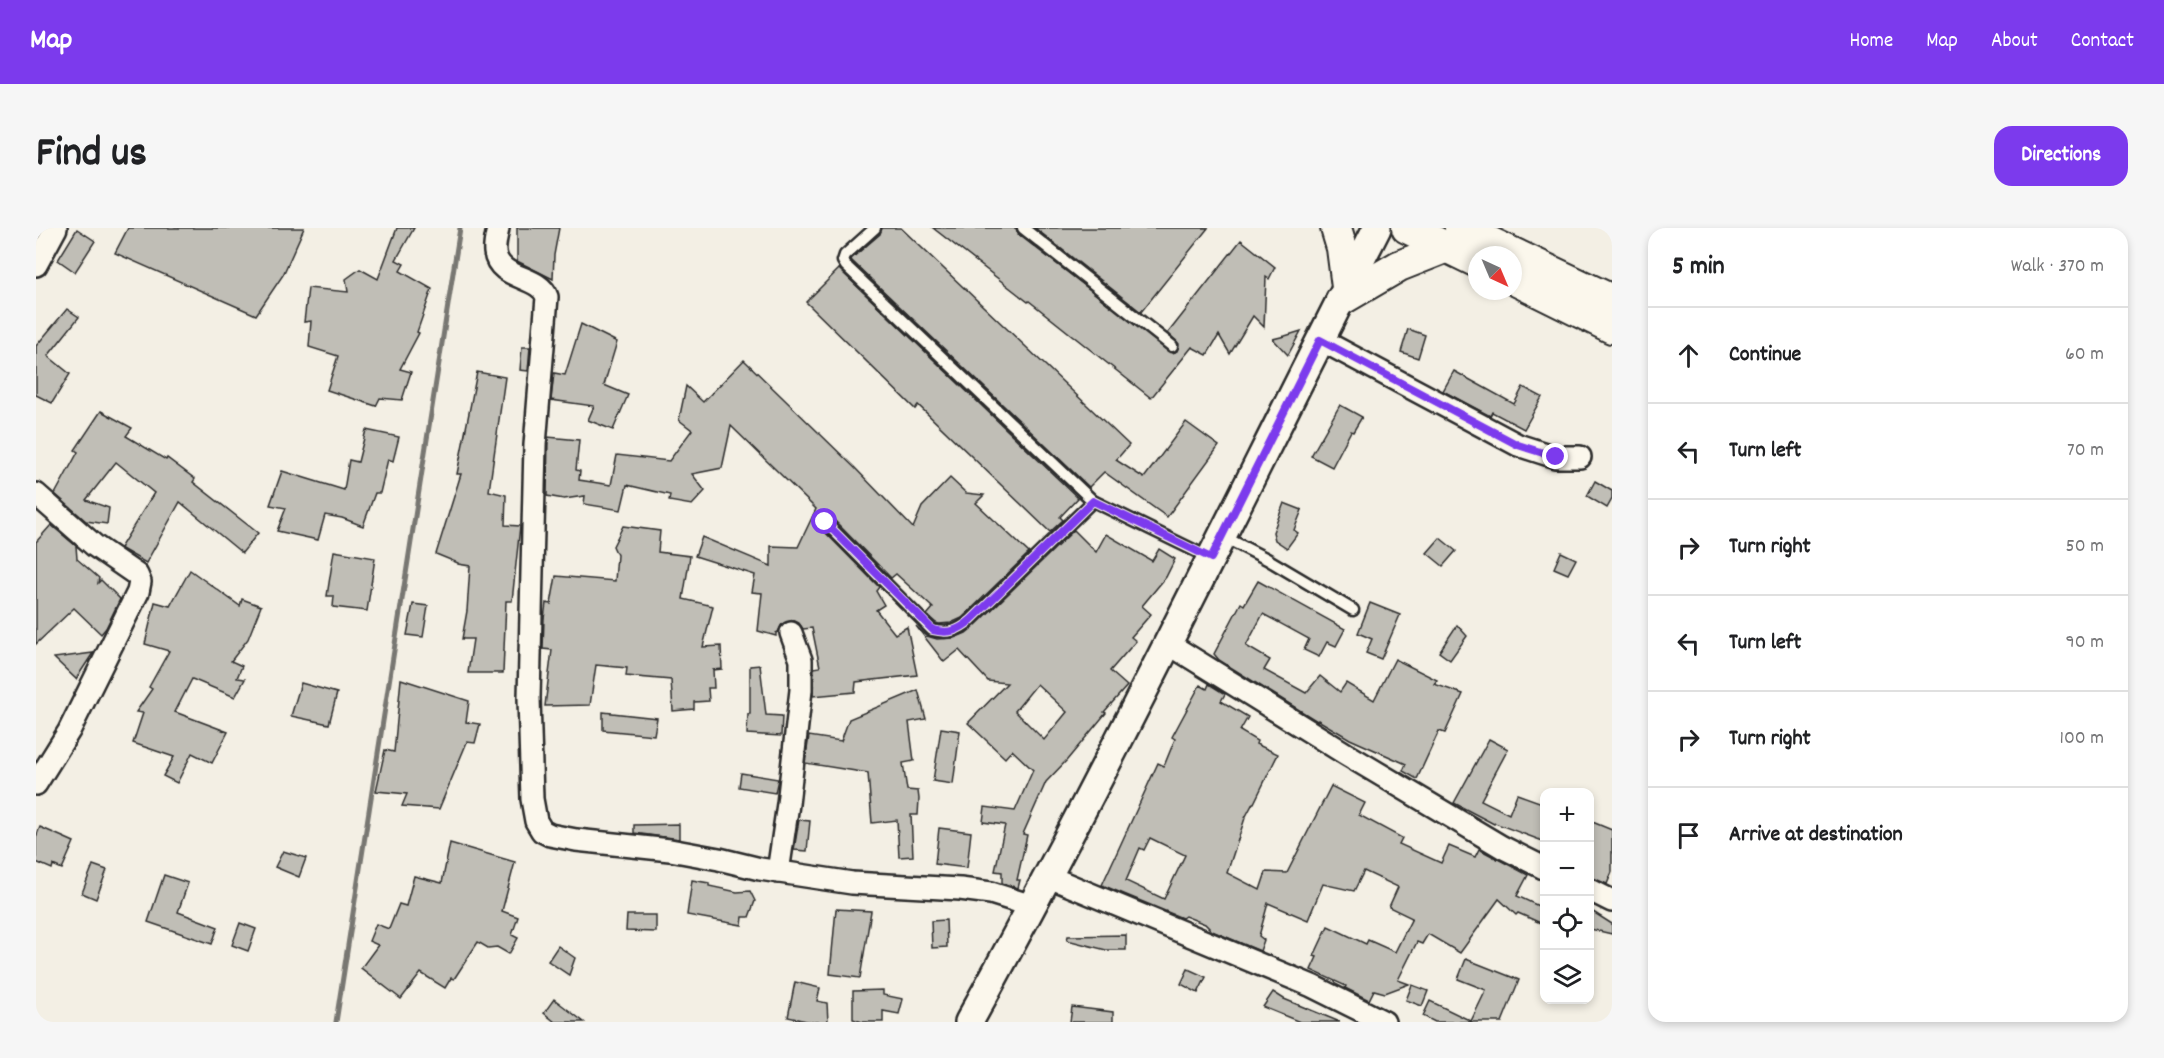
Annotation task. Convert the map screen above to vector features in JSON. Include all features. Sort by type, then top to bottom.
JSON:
[{"type":"main road","points":[[1336,228],[1342,248],[1344,294],[1453,238]]},
{"type":"main road","points":[[1407,228],[1453,238],[1612,300]]},
{"type":"main road","points":[[1453,238],[1468,253]]},
{"type":"main road","points":[[1522,283],[1612,328]]},
{"type":"street","points":[[36,265],[56,228]]},
{"type":"street","points":[[498,228],[495,252],[500,262],[510,273],[537,285],[547,297],[535,445],[529,698],[532,799],[536,821],[542,831],[550,835],[576,840],[670,850],[852,884],[981,892],[1032,906]]},
{"type":"street","points":[[969,1022],[1169,644],[1377,228]]},
{"type":"street","points":[[1320,340],[1518,445],[1556,457],[1580,458]]},
{"type":"street","points":[[36,494],[95,546],[137,575],[140,582],[138,592],[69,731],[36,784]]},
{"type":"street","points":[[778,872],[801,690],[801,660],[791,633]]},
{"type":"street","points":[[1169,644],[1502,847],[1540,860]]},
{"type":"street","points":[[1047,876],[1312,986],[1384,1022]]},
{"type":"street","points":[[1594,892],[1612,901]]},
{"type":"lane","points":[[875,228],[845,255],[843,261],[846,266],[1093,501],[1216,547],[1267,559],[1353,610]]},
{"type":"lane","points":[[1023,228],[1172,346]]},
{"type":"lane","points":[[825,522],[933,630],[945,633],[958,630],[971,620],[1093,501]]},
{"type":"building","points":[[128,228],[304,228],[283,275],[256,315],[115,253]]},
{"type":"building","points":[[397,228],[414,228],[396,260],[404,264],[400,271],[432,289],[417,332],[419,333],[400,369],[411,372],[402,400],[380,398],[376,406],[327,390],[338,356],[309,347],[311,321],[304,322],[308,288],[348,292],[346,279],[360,269],[378,279]]},
{"type":"building","points":[[517,228],[559,228],[554,255],[553,279],[517,261]]},
{"type":"building","points":[[882,228],[901,228],[1129,445],[1116,460],[1144,478],[1186,422],[1219,446],[1167,517],[1104,472],[1089,487],[852,261],[851,259],[880,234]]},
{"type":"building","points":[[933,228],[1016,228],[1018,234],[1172,353],[1177,351],[1179,344],[1168,333],[1241,240],[1275,267],[1269,279],[1266,277],[1264,327],[1253,316],[1230,354],[1219,335],[1207,355],[1192,347],[1151,398]]},
{"type":"building","points":[[1035,228],[1208,228],[1141,312]]},
{"type":"building","points":[[77,229],[95,241],[75,272],[58,260]]},
{"type":"building","points":[[839,269],[1078,498],[1060,517],[1063,520],[1050,532],[918,405],[915,409],[806,302]]},
{"type":"building","points":[[67,309],[79,317],[48,356],[70,374],[52,403],[36,395],[36,346]]},
{"type":"building","points":[[581,324],[617,342],[604,385],[628,395],[613,430],[588,420],[594,406],[551,400],[554,373],[565,375]]},
{"type":"building","points":[[1408,329],[1425,335],[1418,358],[1401,352]]},
{"type":"building","points":[[1301,331],[1288,355],[1273,339],[1285,336]]},
{"type":"building","points":[[522,347],[530,347],[528,371],[520,370]]},
{"type":"building","points":[[744,360],[913,528],[922,507],[950,478],[966,493],[984,495],[976,503],[1029,553],[962,618],[951,623],[939,624],[927,615],[933,608],[896,574],[891,578],[830,516],[819,517],[820,527],[879,587],[876,591],[884,605],[876,610],[895,634],[907,627],[917,675],[856,682],[855,692],[813,696],[814,668],[820,667],[812,628],[803,629],[793,620],[782,624],[776,636],[758,631],[762,593],[752,592],[755,575],[695,556],[702,537],[771,566],[771,546],[798,547],[816,509],[731,426],[722,468],[692,474],[705,491],[692,505],[669,501],[670,495],[627,485],[621,510],[584,504],[585,496],[564,499],[547,496],[548,437],[579,440],[576,470],[580,471],[579,480],[611,485],[617,455],[669,461],[692,430],[679,420],[686,386],[703,402]]},
{"type":"building","points":[[1454,371],[1514,404],[1523,387],[1542,397],[1524,429],[1492,412],[1490,416],[1443,391]]},
{"type":"building","points":[[477,372],[505,377],[489,491],[506,495],[505,525],[520,526],[512,601],[506,601],[503,673],[468,673],[473,639],[462,639],[467,611],[470,566],[458,564],[436,554],[461,474],[457,474]]},
{"type":"building","points":[[1340,405],[1362,417],[1353,432],[1351,431],[1332,467],[1311,456]]},
{"type":"building","points":[[101,411],[132,428],[126,436],[166,460],[167,458],[195,479],[193,482],[258,533],[242,553],[180,502],[146,563],[120,548],[154,493],[116,462],[86,500],[109,508],[107,524],[86,521],[55,494],[78,452],[75,450]]},
{"type":"building","points":[[366,430],[399,437],[393,461],[388,459],[380,493],[375,493],[363,526],[342,518],[325,515],[318,540],[277,531],[286,508],[270,505],[282,471],[344,490],[349,460],[358,462]]},
{"type":"building","points":[[1595,481],[1612,491],[1612,499],[1607,508],[1587,496]]},
{"type":"building","points":[[1284,503],[1302,510],[1294,530],[1298,533],[1287,548],[1275,540],[1273,532]]},
{"type":"building","points":[[51,525],[76,546],[77,559],[99,578],[98,583],[101,580],[120,599],[101,634],[74,608],[36,644],[36,542]]},
{"type":"building","points":[[623,526],[660,531],[658,552],[690,556],[683,599],[713,606],[703,647],[721,646],[722,669],[713,670],[714,688],[708,688],[709,701],[694,702],[694,709],[673,711],[671,680],[626,676],[627,668],[596,665],[590,705],[545,706],[552,650],[543,649],[544,619],[546,603],[551,604],[556,576],[615,581],[617,555],[613,546]]},
{"type":"building","points":[[1074,530],[1096,552],[1106,534],[1152,561],[1159,549],[1175,559],[1166,577],[1142,606],[1151,614],[1131,637],[1136,641],[1110,671],[1127,686],[1067,760],[1046,782],[1023,834],[1027,835],[1017,880],[1020,880],[1018,888],[1002,883],[1002,872],[995,871],[1005,825],[983,822],[985,807],[1015,811],[1033,770],[1012,750],[1005,758],[968,723],[1007,683],[988,681],[959,650],[944,662],[916,626],[927,636],[937,639],[954,638],[966,633]],"holes":[[[1037,684],[1067,712],[1044,740],[1015,711]]]},
{"type":"building","points":[[1440,538],[1456,551],[1443,566],[1427,553]]},
{"type":"building","points":[[334,551],[375,558],[367,611],[333,607],[334,596],[327,596]]},
{"type":"building","points":[[1561,552],[1576,559],[1568,574],[1554,568]]},
{"type":"building","points":[[190,570],[240,606],[242,599],[261,606],[248,639],[231,661],[242,666],[237,678],[245,679],[235,697],[192,679],[175,712],[228,732],[212,763],[192,753],[177,783],[163,776],[174,757],[133,743],[143,713],[136,712],[152,689],[149,687],[169,651],[145,644],[155,602],[170,606]]},
{"type":"building","points":[[1258,581],[1345,629],[1336,646],[1327,642],[1319,657],[1304,650],[1309,639],[1263,614],[1246,646],[1270,660],[1264,670],[1306,693],[1320,676],[1340,692],[1346,683],[1374,700],[1395,659],[1437,680],[1434,684],[1463,694],[1445,733],[1439,731],[1417,779],[1403,771],[1406,764],[1350,739],[1317,721],[1219,660],[1214,654],[1241,603],[1244,605]]},
{"type":"building","points":[[1370,603],[1400,615],[1381,659],[1366,653],[1372,639],[1358,633]]},
{"type":"building","points":[[413,604],[428,606],[423,637],[407,635]]},
{"type":"building","points":[[1457,625],[1467,636],[1450,660],[1439,652]]},
{"type":"building","points":[[93,653],[76,679],[54,658],[70,656]]},
{"type":"building","points":[[760,665],[766,715],[782,716],[781,736],[747,734],[748,714],[750,714],[750,666]]},
{"type":"building","points":[[401,679],[469,701],[466,722],[480,724],[475,743],[467,742],[439,809],[402,806],[407,794],[376,791],[385,750],[394,752]]},
{"type":"building","points":[[301,683],[337,693],[329,724],[291,716]]},
{"type":"building","points":[[1209,684],[1225,694],[1221,701],[1248,717],[1240,731],[1257,741],[1256,744],[1278,754],[1245,818],[1227,873],[1260,890],[1266,872],[1287,873],[1331,786],[1365,803],[1359,815],[1402,838],[1399,844],[1441,863],[1449,846],[1475,857],[1479,849],[1528,875],[1517,896],[1540,907],[1540,923],[1518,913],[1516,915],[1499,899],[1460,953],[1428,934],[1422,944],[1417,942],[1398,980],[1409,984],[1385,993],[1374,990],[1369,1000],[1345,988],[1346,986],[1311,970],[1317,957],[1314,956],[1328,926],[1366,944],[1368,940],[1395,952],[1412,918],[1389,907],[1398,887],[1364,871],[1354,891],[1323,884],[1308,920],[1268,903],[1259,936],[1264,940],[1260,951],[1212,931],[1205,924],[1185,916],[1182,918],[1102,885],[1158,763],[1164,766],[1175,739],[1172,737],[1200,685],[1207,689]],"holes":[[[1150,838],[1185,855],[1164,899],[1126,881],[1140,848],[1144,850]]]},
{"type":"building","points":[[918,690],[926,719],[909,722],[914,761],[903,763],[907,790],[918,791],[918,815],[911,815],[913,856],[899,857],[897,820],[872,823],[868,773],[805,763],[809,736],[841,741],[849,719]]},
{"type":"building","points":[[603,712],[657,718],[654,735],[603,730]]},
{"type":"building","points":[[941,728],[960,731],[953,784],[933,781]]},
{"type":"building","points":[[1489,739],[1508,749],[1481,800],[1509,814],[1517,794],[1540,802],[1540,840],[1494,824],[1454,803]]},
{"type":"building","points":[[741,773],[778,779],[775,793],[739,787]]},
{"type":"building","points":[[799,820],[810,821],[807,851],[794,850]]},
{"type":"building","points":[[1594,823],[1612,830],[1612,872],[1607,884],[1594,879]]},
{"type":"building","points":[[679,824],[679,839],[634,833],[634,825]]},
{"type":"building","points":[[40,827],[74,842],[62,869],[53,865],[52,869],[36,862],[36,837]]},
{"type":"building","points":[[939,828],[971,832],[967,868],[935,864]]},
{"type":"building","points":[[450,843],[515,862],[502,911],[518,917],[512,935],[518,938],[509,954],[497,947],[488,948],[478,942],[454,979],[451,978],[445,988],[421,973],[401,999],[361,968],[378,945],[369,941],[376,924],[389,929],[399,904],[406,906],[414,876],[442,883]]},
{"type":"building","points":[[283,851],[306,858],[299,877],[275,867]]},
{"type":"building","points":[[93,865],[107,870],[96,899],[82,893]]},
{"type":"building","points":[[164,875],[188,883],[178,912],[218,927],[212,944],[148,922]]},
{"type":"building","points":[[692,880],[737,892],[750,891],[755,901],[749,917],[743,917],[742,925],[687,915]]},
{"type":"building","points":[[836,909],[871,911],[860,978],[830,974]]},
{"type":"building","points":[[1594,913],[1612,924],[1612,934],[1594,930]]},
{"type":"building","points":[[627,915],[656,915],[656,932],[626,931]]},
{"type":"building","points":[[946,920],[947,947],[932,948],[931,921]]},
{"type":"building","points":[[240,923],[256,929],[248,951],[232,945]]},
{"type":"building","points":[[1126,935],[1126,950],[1106,950],[1067,940],[1068,936]]},
{"type":"building","points":[[558,946],[575,958],[569,975],[548,961]]},
{"type":"building","points":[[1466,959],[1519,980],[1502,1022],[1435,1022],[1423,1016],[1430,1001],[1471,1021],[1486,990],[1458,979]]},
{"type":"building","points":[[1188,969],[1206,977],[1198,993],[1181,984]]},
{"type":"building","points":[[795,982],[820,988],[817,1001],[827,1003],[828,1022],[811,1022],[788,1017]]},
{"type":"building","points":[[1412,985],[1428,991],[1422,1006],[1406,1000]]},
{"type":"building","points":[[883,990],[883,995],[903,999],[899,1014],[883,1011],[883,1022],[862,1022],[853,1019],[853,991]]},
{"type":"building","points":[[1273,992],[1284,999],[1340,1022],[1300,1022],[1263,1007]]},
{"type":"building","points":[[554,999],[584,1022],[555,1022],[544,1013]]},
{"type":"building","points":[[1072,1007],[1113,1012],[1113,1022],[1070,1022]]},
{"type":"waterway","points":[[336,1022],[460,228]]},
{"type":"route","points":[[825,522],[933,630],[945,633],[958,630],[971,620],[1093,501],[1211,558],[1320,340],[1518,445],[1556,457]]}]
